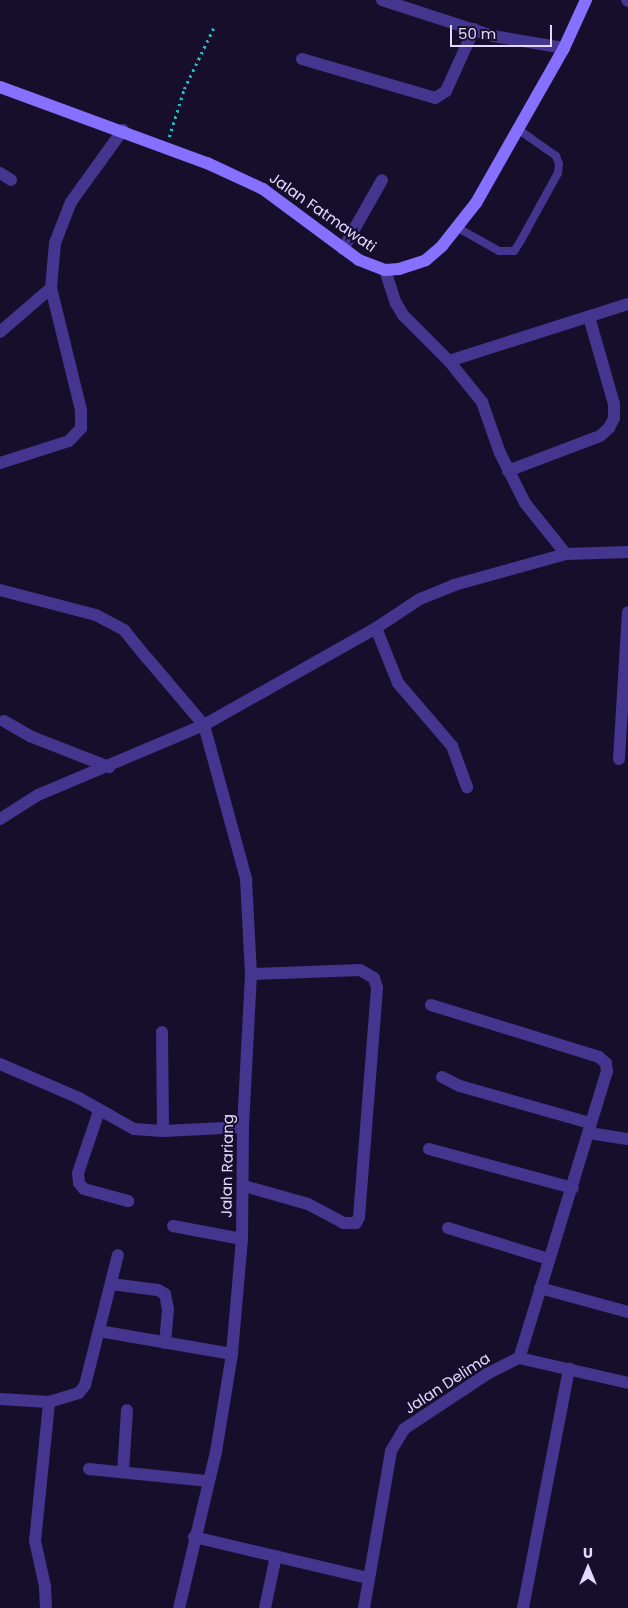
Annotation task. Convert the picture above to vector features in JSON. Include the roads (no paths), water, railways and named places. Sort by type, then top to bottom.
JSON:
[{"type":"street","points":[[382,0],[474,30],[564,48]]},
{"type":"street","name":"Jalan Fatmawati","points":[[0,87],[166,146],[263,189],[292,207],[359,260],[385,270],[426,260],[458,228],[519,130],[564,48],[586,0]]},
{"type":"street","points":[[302,59],[435,98],[446,91],[474,30]]},
{"type":"street","points":[[0,463],[69,441],[81,428],[81,410],[51,288],[60,223],[71,202],[123,130]]},
{"type":"street","points":[[343,249],[382,180]]},
{"type":"street","points":[[385,270],[396,303],[403,315],[449,361],[482,402],[508,471],[525,503],[566,554]]},
{"type":"street","points":[[0,332],[51,288]]},
{"type":"street","points":[[449,361],[628,304]]},
{"type":"street","points":[[508,471],[600,436],[609,428],[614,418],[614,404],[589,317]]},
{"type":"street","points":[[0,819],[38,795],[204,725],[376,628],[420,599],[454,585],[566,554],[628,552]]},
{"type":"street","points":[[0,590],[96,615],[124,630],[204,725]]},
{"type":"street","points":[[618,760],[628,612]]},
{"type":"street","points":[[376,628],[398,683],[452,746],[468,787]]},
{"type":"street","points":[[4,721],[32,737],[108,767]]},
{"type":"street","name":"Jalan Rariang","points":[[179,1608],[208,1481],[232,1354],[242,1239],[244,1186],[243,1127],[251,974],[246,879],[204,725]]},
{"type":"street","points":[[244,1186],[308,1204],[343,1223],[356,1223],[359,1217],[377,988],[369,973],[360,970],[251,974]]},
{"type":"street","points":[[431,1005],[599,1057],[606,1063],[607,1071],[573,1188],[548,1259],[520,1358],[628,1383]]},
{"type":"street","points":[[162,1032],[163,1131]]},
{"type":"street","points":[[0,1064],[78,1098],[134,1129],[163,1131],[243,1127]]},
{"type":"street","points":[[442,1077],[460,1086],[628,1139]]},
{"type":"street","points":[[99,1111],[78,1173],[79,1183],[84,1189],[128,1201]]},
{"type":"street","points":[[429,1149],[573,1188]]},
{"type":"street","points":[[173,1226],[242,1239]]},
{"type":"street","points":[[448,1228],[548,1259]]},
{"type":"street","points":[[0,1399],[50,1402],[79,1393],[85,1385],[118,1255]]},
{"type":"street","points":[[111,1284],[158,1290],[165,1294],[168,1309],[165,1343]]},
{"type":"street","points":[[540,1288],[628,1312]]},
{"type":"street","points":[[98,1332],[232,1354]]},
{"type":"street","name":"Jalan Delima","points":[[364,1608],[391,1451],[404,1430],[487,1374],[520,1358]]},
{"type":"street","points":[[523,1608],[568,1368]]},
{"type":"street","points":[[46,1608],[45,1586],[35,1542],[50,1402]]},
{"type":"street","points":[[123,1472],[127,1410]]},
{"type":"street","points":[[89,1469],[208,1481]]},
{"type":"street","points":[[194,1537],[368,1578]]},
{"type":"street","points":[[265,1608],[276,1556]]},
{"type":"lane","points":[[458,228],[499,251],[514,250],[520,242],[558,173],[559,164],[556,156],[519,130]]}]
